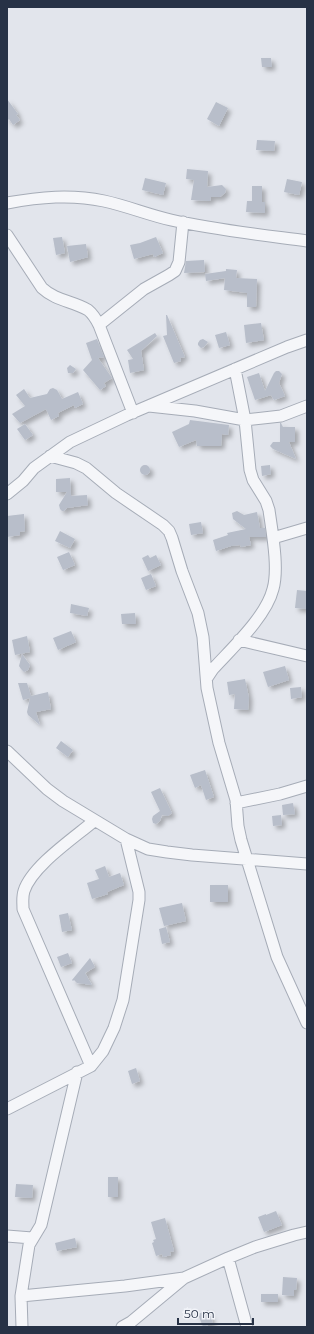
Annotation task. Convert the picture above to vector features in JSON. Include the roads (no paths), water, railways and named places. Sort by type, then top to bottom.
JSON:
[{"type":"street","points":[[7,203],[35,198],[78,197],[104,201],[171,220],[224,230],[307,241]]},
{"type":"street","points":[[100,325],[144,289],[175,271],[179,262],[183,222]]},
{"type":"street","points":[[7,235],[42,288],[50,295],[87,310],[94,315],[100,325],[133,413]]},
{"type":"street","points":[[7,494],[23,481],[34,468],[70,442],[149,406],[287,347],[307,340]]},
{"type":"street","points":[[207,678],[258,617],[269,602],[274,589],[275,570],[273,538],[269,510],[266,501],[253,480],[250,470],[245,420],[235,369]]},
{"type":"street","points":[[149,406],[245,420],[281,416],[307,406]]},
{"type":"street","points":[[50,456],[76,462],[86,468],[116,493],[162,525],[168,531],[198,613],[203,637],[207,688],[219,743],[236,803],[238,826],[247,860],[277,957],[307,1022]]},
{"type":"street","points":[[273,538],[307,528]]},
{"type":"street","points":[[239,640],[307,656]]},
{"type":"street","points":[[7,751],[47,789],[94,821],[126,839],[148,849],[247,860],[307,864]]},
{"type":"street","points":[[236,803],[280,794],[307,786]]},
{"type":"street","points":[[91,1066],[23,909],[22,900],[24,890],[30,879],[39,868],[94,821]]},
{"type":"street","points":[[7,1109],[91,1066],[103,1051],[114,1028],[123,1000],[139,896],[126,839]]},
{"type":"street","points":[[22,1327],[21,1296],[29,1245],[41,1225],[77,1072]]},
{"type":"street","points":[[122,1327],[131,1322],[184,1278],[228,1258],[262,1245],[294,1234],[307,1232]]},
{"type":"street","points":[[7,1236],[32,1238]]},
{"type":"street","points":[[228,1258],[247,1327]]},
{"type":"street","points":[[21,1296],[125,1286],[184,1278]]}]
